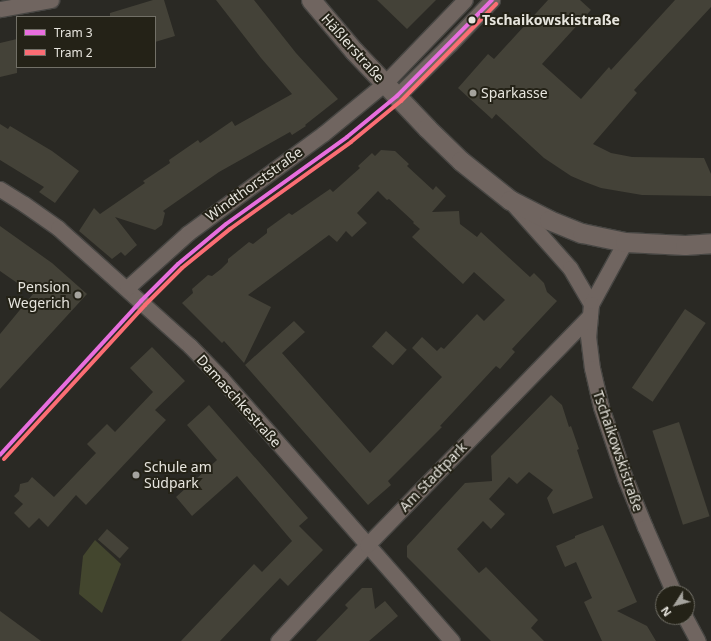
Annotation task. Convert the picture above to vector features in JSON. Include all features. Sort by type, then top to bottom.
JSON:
[{"type":"street","points":[[0,9],[51,0]]},
{"type":"street","name":"Häßlerstraße","points":[[311,0],[354,51],[391,89]]},
{"type":"street","points":[[391,89],[466,0]]},
{"type":"street","points":[[391,89],[450,44],[492,0]]},
{"type":"street","points":[[391,89],[427,128],[461,161],[510,200],[570,268],[590,310]]},
{"type":"street","name":"Windthorststraße","points":[[127,288],[188,233],[323,134],[391,89]]},
{"type":"street","name":"Damaschkestraße","points":[[0,189],[58,228],[127,288],[190,346],[221,378],[452,641]]},
{"type":"street","points":[[510,200],[549,220],[582,233],[625,242],[685,244],[711,243]]},
{"type":"street","name":"Tschaikowskistraße","points":[[625,242],[590,310],[588,336],[592,368],[601,407],[645,527],[670,585]]},
{"type":"street","name":"Am Stadtpark","points":[[278,641],[590,310]]},
{"type":"street","points":[[689,625],[698,641]]},
{"type":"green space","points":[[95,540],[121,564],[102,613],[79,594],[83,556]]},
{"type":"building","points":[[153,0],[164,0],[175,36],[156,42],[156,16],[110,16],[110,13]]},
{"type":"building","points":[[216,0],[254,0],[296,53],[338,99],[305,125],[306,126],[292,135],[290,132],[219,172],[163,211],[165,213],[162,225],[155,230],[115,217],[137,245],[125,256],[121,252],[112,259],[79,231],[94,208],[100,214],[145,183],[143,181],[170,163],[169,160],[198,140],[200,143],[232,121],[235,126],[292,94],[261,58]]},
{"type":"building","points":[[377,0],[436,0],[407,29]]},
{"type":"building","points":[[548,0],[580,0],[591,10],[542,64],[581,99],[609,67],[611,70],[675,0],[711,0],[711,7],[634,90],[637,93],[593,144],[611,153],[632,157],[704,158],[711,174],[711,196],[642,195],[601,188],[585,182],[571,176],[544,158],[496,114],[492,119],[458,88],[488,54],[494,59]]},
{"type":"building","points":[[16,39],[17,73],[0,77],[0,43]]},
{"type":"building","points":[[0,124],[8,129],[10,126],[52,151],[79,171],[55,203],[39,192],[44,187],[0,160]]},
{"type":"building","points":[[381,150],[395,151],[409,164],[407,166],[433,190],[436,186],[446,196],[432,212],[459,211],[460,224],[477,237],[481,232],[530,277],[534,273],[544,283],[547,292],[557,301],[512,349],[515,352],[500,369],[496,366],[440,426],[442,427],[388,481],[391,485],[368,505],[245,365],[294,321],[305,332],[282,353],[370,453],[442,377],[412,348],[422,337],[437,351],[441,347],[444,349],[477,314],[484,321],[505,300],[474,272],[463,284],[412,237],[420,229],[389,199],[387,200],[378,191],[357,213],[367,223],[352,237],[346,231],[337,242],[329,235],[248,295],[271,307],[244,363],[224,341],[222,343],[182,303],[193,293],[192,289],[208,275],[212,276],[221,269],[228,262],[228,259],[249,242],[253,244],[267,233],[267,229],[289,213],[292,215],[330,189],[333,192],[360,168],[358,166],[372,153],[375,156]]},
{"type":"building","points":[[0,226],[52,263],[87,294],[0,389],[0,334],[33,294],[0,271]]},
{"type":"building","points":[[685,309],[706,323],[653,402],[632,388]]},
{"type":"building","points":[[386,331],[407,350],[393,365],[372,347]]},
{"type":"building","points":[[152,347],[185,381],[155,410],[166,420],[86,505],[76,495],[48,527],[39,518],[29,528],[14,513],[23,504],[14,496],[19,491],[20,484],[28,482],[32,477],[54,497],[96,453],[87,444],[107,424],[115,432],[153,392],[130,368]]},
{"type":"building","points":[[551,395],[562,405],[569,427],[571,426],[579,449],[577,450],[593,498],[553,514],[547,498],[553,490],[529,472],[517,484],[509,477],[489,499],[505,514],[491,529],[483,521],[457,549],[479,573],[486,567],[538,620],[531,628],[544,641],[491,641],[407,557],[407,546],[465,483],[492,481],[491,456]]},
{"type":"building","points":[[209,405],[308,518],[299,526],[323,550],[288,586],[280,578],[220,641],[181,641],[254,564],[262,572],[292,541],[237,476],[192,516],[176,497],[217,460],[187,425]]},
{"type":"building","points":[[679,422],[710,516],[683,525],[652,431]]},
{"type":"building","points":[[603,525],[637,602],[617,611],[647,626],[656,641],[602,641],[584,602],[592,598],[576,562],[565,567],[556,546],[575,538],[575,536]]},
{"type":"building","points":[[107,529],[129,548],[120,559],[98,540]]},
{"type":"building","points":[[362,588],[372,588],[375,609],[385,601],[398,616],[369,641],[316,641],[348,608],[345,605]]},
{"type":"building","points":[[0,611],[41,641],[0,641]]},
{"type":"tram line","name":"3","points":[[0,455],[141,301],[178,264],[226,224],[347,137],[397,96],[492,0]]},
{"type":"tram line","name":"2","points":[[4,459],[145,305],[182,268],[230,229],[351,142],[401,101],[496,4]]},
{"type":"place","name":"Tschaikowskistraße","points":[[472,20]]},
{"type":"place","name":"Sparkasse","points":[[473,93]]},
{"type":"place","name":"Pension Wegerich","points":[[78,295]]},
{"type":"place","name":"Schule am Südpark","points":[[136,475]]}]
